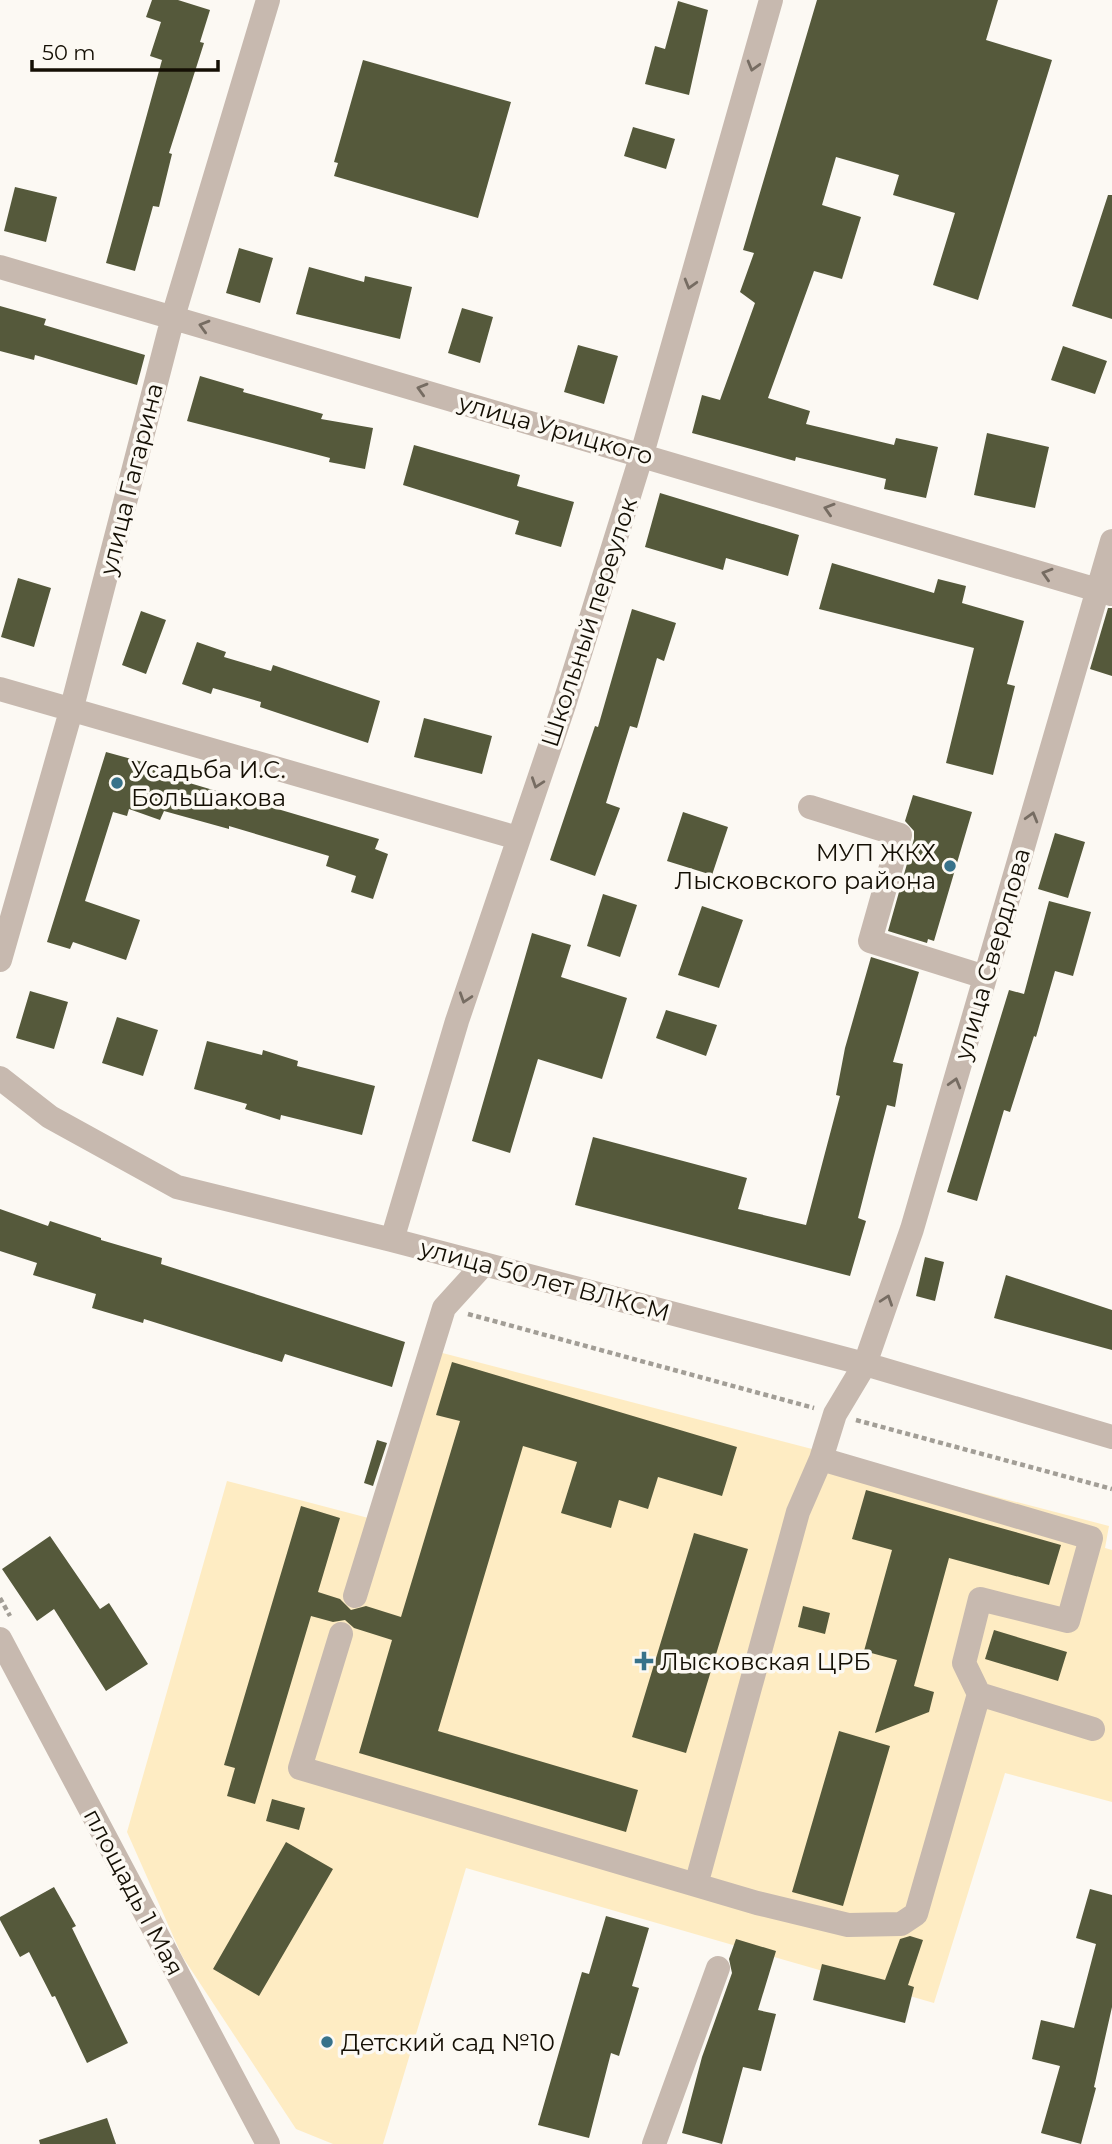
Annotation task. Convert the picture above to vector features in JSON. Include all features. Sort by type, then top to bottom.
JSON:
[{"type":"street","name":"улица Гагарина","points":[[0,960],[72,711],[173,317],[268,0]]},
{"type":"street","name":"Школьный переулок","points":[[392,1240],[457,1021],[564,705],[642,453],[771,0]]},
{"type":"street","name":"улица Урицкого","points":[[0,267],[642,453],[1105,592]]},
{"type":"street","name":"улица Свердлова","points":[[696,1885],[798,1512],[821,1459],[835,1414],[864,1364],[912,1229],[985,977],[1105,592],[1112,541]]},
{"type":"street","points":[[0,689],[518,838]]},
{"type":"street","points":[[810,807],[900,835],[870,941],[985,977]]},
{"type":"street","name":"улица 50 лет ВЛКСМ","points":[[0,1077],[50,1117],[177,1187],[392,1240],[864,1364],[1112,1437]]},
{"type":"street","points":[[355,1596],[444,1308],[484,1264]]},
{"type":"street","points":[[341,1634],[300,1768],[696,1885],[848,1925],[901,1924],[916,1914],[979,1693],[964,1662],[980,1599],[1068,1621],[1091,1538],[821,1459]]},
{"type":"street","name":"площадь 1 Мая","points":[[0,1639],[268,2144]]},
{"type":"street","points":[[979,1693],[1093,1729]]},
{"type":"street","points":[[654,2144],[718,1968]]},
{"type":"path","points":[[444,1308],[1112,1489]]},
{"type":"shaded area","name":"Лысковская ЦРБ","points":[[427,1349],[1109,1526],[1105,1548],[1112,1550],[1112,1802],[1005,1773],[934,2003],[466,1868],[383,2144],[333,2144],[296,2129],[182,1956],[127,1832],[227,1481],[376,1520]]},
{"type":"building","points":[[152,0],[178,0],[210,10],[200,42],[204,43],[169,153],[172,154],[159,207],[153,206],[135,271],[106,263],[162,60],[150,56],[161,22],[146,17]]},
{"type":"building","points":[[817,0],[998,0],[986,40],[1052,60],[978,300],[933,285],[955,213],[893,195],[899,175],[836,157],[822,205],[861,217],[842,279],[814,271],[768,398],[810,411],[806,424],[894,445],[896,438],[938,447],[926,498],[884,489],[886,479],[796,457],[795,461],[692,433],[702,395],[720,400],[755,303],[740,292],[754,253],[743,250]]},
{"type":"building","points":[[678,1],[708,10],[689,95],[645,84],[655,46],[665,49]]},
{"type":"building","points":[[363,60],[511,102],[478,218],[334,176],[338,163],[334,162]]},
{"type":"building","points":[[633,127],[675,139],[666,169],[624,156]]},
{"type":"building","points":[[15,187],[57,197],[46,242],[4,231]]},
{"type":"building","points":[[1108,195],[1112,195],[1112,319],[1072,306]]},
{"type":"building","points":[[239,248],[273,258],[260,303],[226,293]]},
{"type":"building","points":[[309,267],[364,282],[365,276],[412,287],[400,339],[296,314]]},
{"type":"building","points":[[0,306],[46,319],[44,325],[145,355],[137,385],[35,355],[34,360],[0,351]]},
{"type":"building","points":[[462,308],[493,317],[480,363],[448,353]]},
{"type":"building","points":[[578,345],[618,356],[604,404],[564,392]]},
{"type":"building","points":[[1063,346],[1107,361],[1095,394],[1051,380]]},
{"type":"building","points":[[200,376],[244,389],[243,392],[323,414],[321,419],[373,428],[365,469],[329,462],[330,458],[187,421]]},
{"type":"building","points":[[987,433],[1049,447],[1035,508],[974,495]]},
{"type":"building","points":[[414,445],[520,475],[517,486],[574,502],[561,547],[515,534],[519,521],[403,485]]},
{"type":"building","points":[[660,493],[799,535],[788,576],[726,558],[723,570],[645,547]]},
{"type":"building","points":[[832,563],[934,593],[938,579],[966,586],[962,603],[1024,621],[1007,684],[1015,686],[993,775],[946,763],[974,648],[819,609]]},
{"type":"building","points":[[18,578],[51,588],[34,647],[1,637]]},
{"type":"building","points":[[1108,608],[1112,608],[1112,676],[1090,669]]},
{"type":"building","points":[[632,609],[676,623],[664,661],[657,658],[637,728],[630,726],[606,803],[620,808],[595,876],[550,860],[595,726],[598,727]]},
{"type":"building","points":[[141,611],[166,620],[146,674],[122,665]]},
{"type":"building","points":[[197,642],[226,652],[224,657],[271,671],[273,665],[380,701],[368,743],[260,707],[261,702],[213,688],[211,694],[182,684]]},
{"type":"building","points":[[424,718],[492,736],[482,774],[414,757]]},
{"type":"building","points":[[106,752],[146,763],[177,775],[176,779],[379,839],[375,849],[388,854],[373,899],[351,892],[356,876],[326,866],[329,856],[229,826],[229,829],[164,811],[160,820],[129,809],[127,816],[113,812],[85,901],[140,920],[126,960],[73,942],[70,949],[47,942]]},
{"type":"building","points":[[913,795],[972,812],[934,941],[928,939],[927,943],[888,931],[914,839],[914,831],[905,821]]},
{"type":"building","points":[[683,812],[728,827],[712,875],[667,861]]},
{"type":"building","points":[[1055,833],[1085,842],[1068,898],[1038,889]]},
{"type":"building","points":[[603,894],[637,905],[620,957],[587,946]]},
{"type":"building","points":[[1049,901],[1091,912],[1073,976],[1055,971],[1010,1112],[1004,1110],[977,1201],[947,1192],[1009,990],[1024,994]]},
{"type":"building","points":[[702,906],[743,920],[719,988],[678,975]]},
{"type":"building","points":[[532,933],[571,945],[561,977],[627,998],[602,1079],[538,1059],[510,1153],[472,1141]]},
{"type":"building","points":[[871,957],[919,972],[893,1062],[903,1064],[895,1107],[887,1105],[858,1218],[866,1221],[850,1276],[575,1205],[593,1137],[747,1178],[738,1209],[806,1225],[840,1096],[836,1095],[845,1048]]},
{"type":"building","points":[[30,991],[68,1002],[54,1049],[16,1038]]},
{"type":"building","points":[[666,1010],[717,1025],[706,1056],[656,1038]]},
{"type":"building","points":[[117,1017],[158,1030],[143,1076],[102,1063]]},
{"type":"building","points":[[207,1041],[262,1055],[263,1050],[298,1061],[297,1066],[375,1086],[362,1135],[281,1115],[280,1120],[245,1109],[247,1104],[194,1089]]},
{"type":"building","points":[[0,1209],[48,1226],[50,1221],[162,1258],[161,1264],[405,1342],[392,1387],[285,1354],[282,1362],[144,1319],[143,1323],[92,1308],[96,1294],[33,1275],[37,1263],[0,1251]]},
{"type":"building","points":[[925,1257],[944,1262],[935,1301],[916,1296]]},
{"type":"building","points":[[1006,1275],[1112,1310],[1112,1350],[994,1318]]},
{"type":"building","points":[[452,1362],[737,1447],[722,1496],[658,1477],[648,1509],[619,1500],[611,1528],[561,1513],[577,1462],[523,1446],[438,1731],[638,1790],[626,1832],[359,1753],[392,1640],[354,1628],[345,1620],[333,1622],[311,1616],[255,1804],[227,1796],[235,1768],[224,1765],[301,1506],[340,1518],[318,1592],[340,1599],[351,1610],[366,1606],[401,1617],[460,1421],[436,1415]]},
{"type":"building","points":[[377,1440],[387,1443],[373,1486],[364,1483]]},
{"type":"building","points":[[866,1490],[1061,1545],[1049,1585],[949,1558],[914,1686],[934,1692],[929,1712],[875,1733],[897,1660],[864,1651],[892,1550],[852,1539]]},
{"type":"building","points":[[694,1533],[748,1549],[686,1753],[632,1737]]},
{"type":"building","points":[[50,1536],[100,1609],[109,1603],[148,1664],[106,1691],[54,1609],[37,1621],[2,1569]]},
{"type":"building","points":[[803,1606],[830,1613],[825,1634],[798,1627]]},
{"type":"building","points":[[994,1630],[1067,1652],[1058,1681],[985,1659]]},
{"type":"building","points":[[839,1731],[890,1746],[843,1906],[792,1892]]},
{"type":"building","points":[[272,1799],[305,1808],[299,1830],[266,1821]]},
{"type":"building","points":[[286,1842],[333,1869],[259,1996],[213,1969]]},
{"type":"building","points":[[54,1887],[76,1926],[72,1928],[128,2043],[87,2063],[55,1996],[52,1997],[29,1952],[20,1957],[0,1920],[0,1917]]},
{"type":"building","points":[[1090,1889],[1112,1895],[1112,2007],[1094,2087],[1096,2088],[1081,2144],[1041,2133],[1060,2066],[1032,2059],[1041,2020],[1074,2028],[1096,1944],[1076,1938]]},
{"type":"building","points":[[606,1916],[649,1928],[632,1986],[639,1988],[619,2056],[611,2053],[589,2138],[538,2125],[582,1972],[589,1974]]},
{"type":"building","points":[[910,1936],[923,1940],[908,1985],[914,1987],[905,2023],[813,2000],[822,1964],[885,1980],[900,1939]]},
{"type":"building","points":[[736,1939],[776,1951],[758,2010],[776,2014],[761,2071],[743,2067],[722,2144],[682,2133],[702,2057],[732,1973],[729,1959]]},
{"type":"building","points":[[107,2118],[116,2144],[40,2144],[39,2140]]},
{"type":"place","name":"Усадьба И.С. Большакова","points":[[117,783]]},
{"type":"place","name":"МУП ЖКХ Лысковского района","points":[[950,866]]},
{"type":"place","name":"Лысковская ЦРБ","points":[[644,1661]]},
{"type":"place","name":"Детский сад №10","points":[[327,2042]]}]
